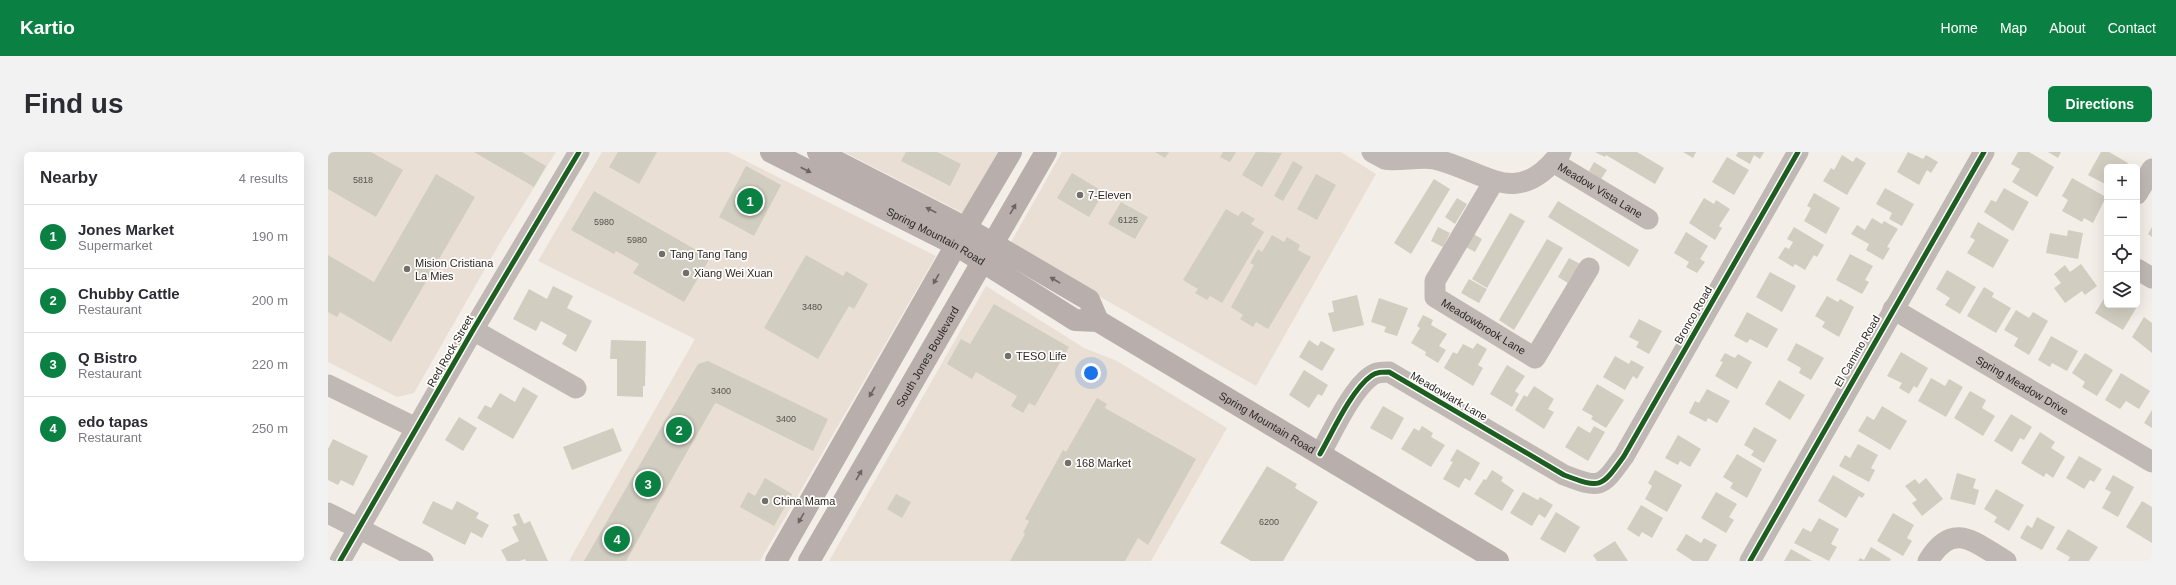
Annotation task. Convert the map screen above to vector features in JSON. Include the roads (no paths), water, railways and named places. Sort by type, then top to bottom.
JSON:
[{"type":"main road","name":"Spring Mountain Road","points":[[771,152],[961,237],[993,243],[1089,300],[1098,321]]},
{"type":"main road","name":"Spring Mountain Road","points":[[818,152],[961,237],[981,263],[1075,320],[1098,321],[1498,561]]},
{"type":"main road","points":[[776,561],[1011,152]]},
{"type":"main road","name":"South Jones Boulevard","points":[[809,561],[1046,152]]},
{"type":"street","name":"Red Rock Street","points":[[340,561],[473,330],[579,152]]},
{"type":"street","points":[[1372,152],[1386,159],[1433,159],[1494,181],[1519,183],[1538,177],[1557,157]]},
{"type":"street","name":"Bronco Road","points":[[1600,482],[1609,476],[1624,456],[1798,152]]},
{"type":"street","name":"El Camino Road","points":[[1750,561],[1984,152]]},
{"type":"street","name":"Meadow Vista Lane","points":[[1557,157],[1648,220]]},
{"type":"street","points":[[2140,189],[2152,169]]},
{"type":"street","name":"Meadowbrook Lane","points":[[1494,181],[1435,281],[1435,297],[1535,358],[1589,268]]},
{"type":"street","points":[[2140,272],[2152,278]]},
{"type":"street","name":"Spring Meadow Drive","points":[[1893,309],[2152,462]]},
{"type":"street","name":"Red Rock Street","points":[[473,330],[576,388]]},
{"type":"street","name":"Meadowlark Lane","points":[[1320,454],[1352,397],[1370,376],[1379,372],[1388,372],[1564,475],[1590,485],[1600,482]]},
{"type":"street","points":[[328,385],[416,428]]},
{"type":"street","points":[[328,513],[423,561]]},
{"type":"street","points":[[1928,561],[1943,542],[1953,538],[1966,538],[2006,561]]},
{"type":"place","name":"7-Eleven","points":[[1080,195]]},
{"type":"place","name":"Jones Market","points":[[750,201]]},
{"type":"place","name":"Tang Tang Tang","points":[[662,254]]},
{"type":"place","name":"Mision Cristiana La Mies","points":[[407,269]]},
{"type":"place","name":"Xiang Wei Xuan","points":[[686,273]]},
{"type":"place","name":"TESO Life","points":[[1008,356]]},
{"type":"place","name":"Chubby Cattle","points":[[679,430]]},
{"type":"place","name":"168 Market","points":[[1068,463]]},
{"type":"place","name":"Q Bistro","points":[[648,484]]},
{"type":"place","name":"China Mama","points":[[765,501]]},
{"type":"place","name":"edo tapas","points":[[617,539]]}]
